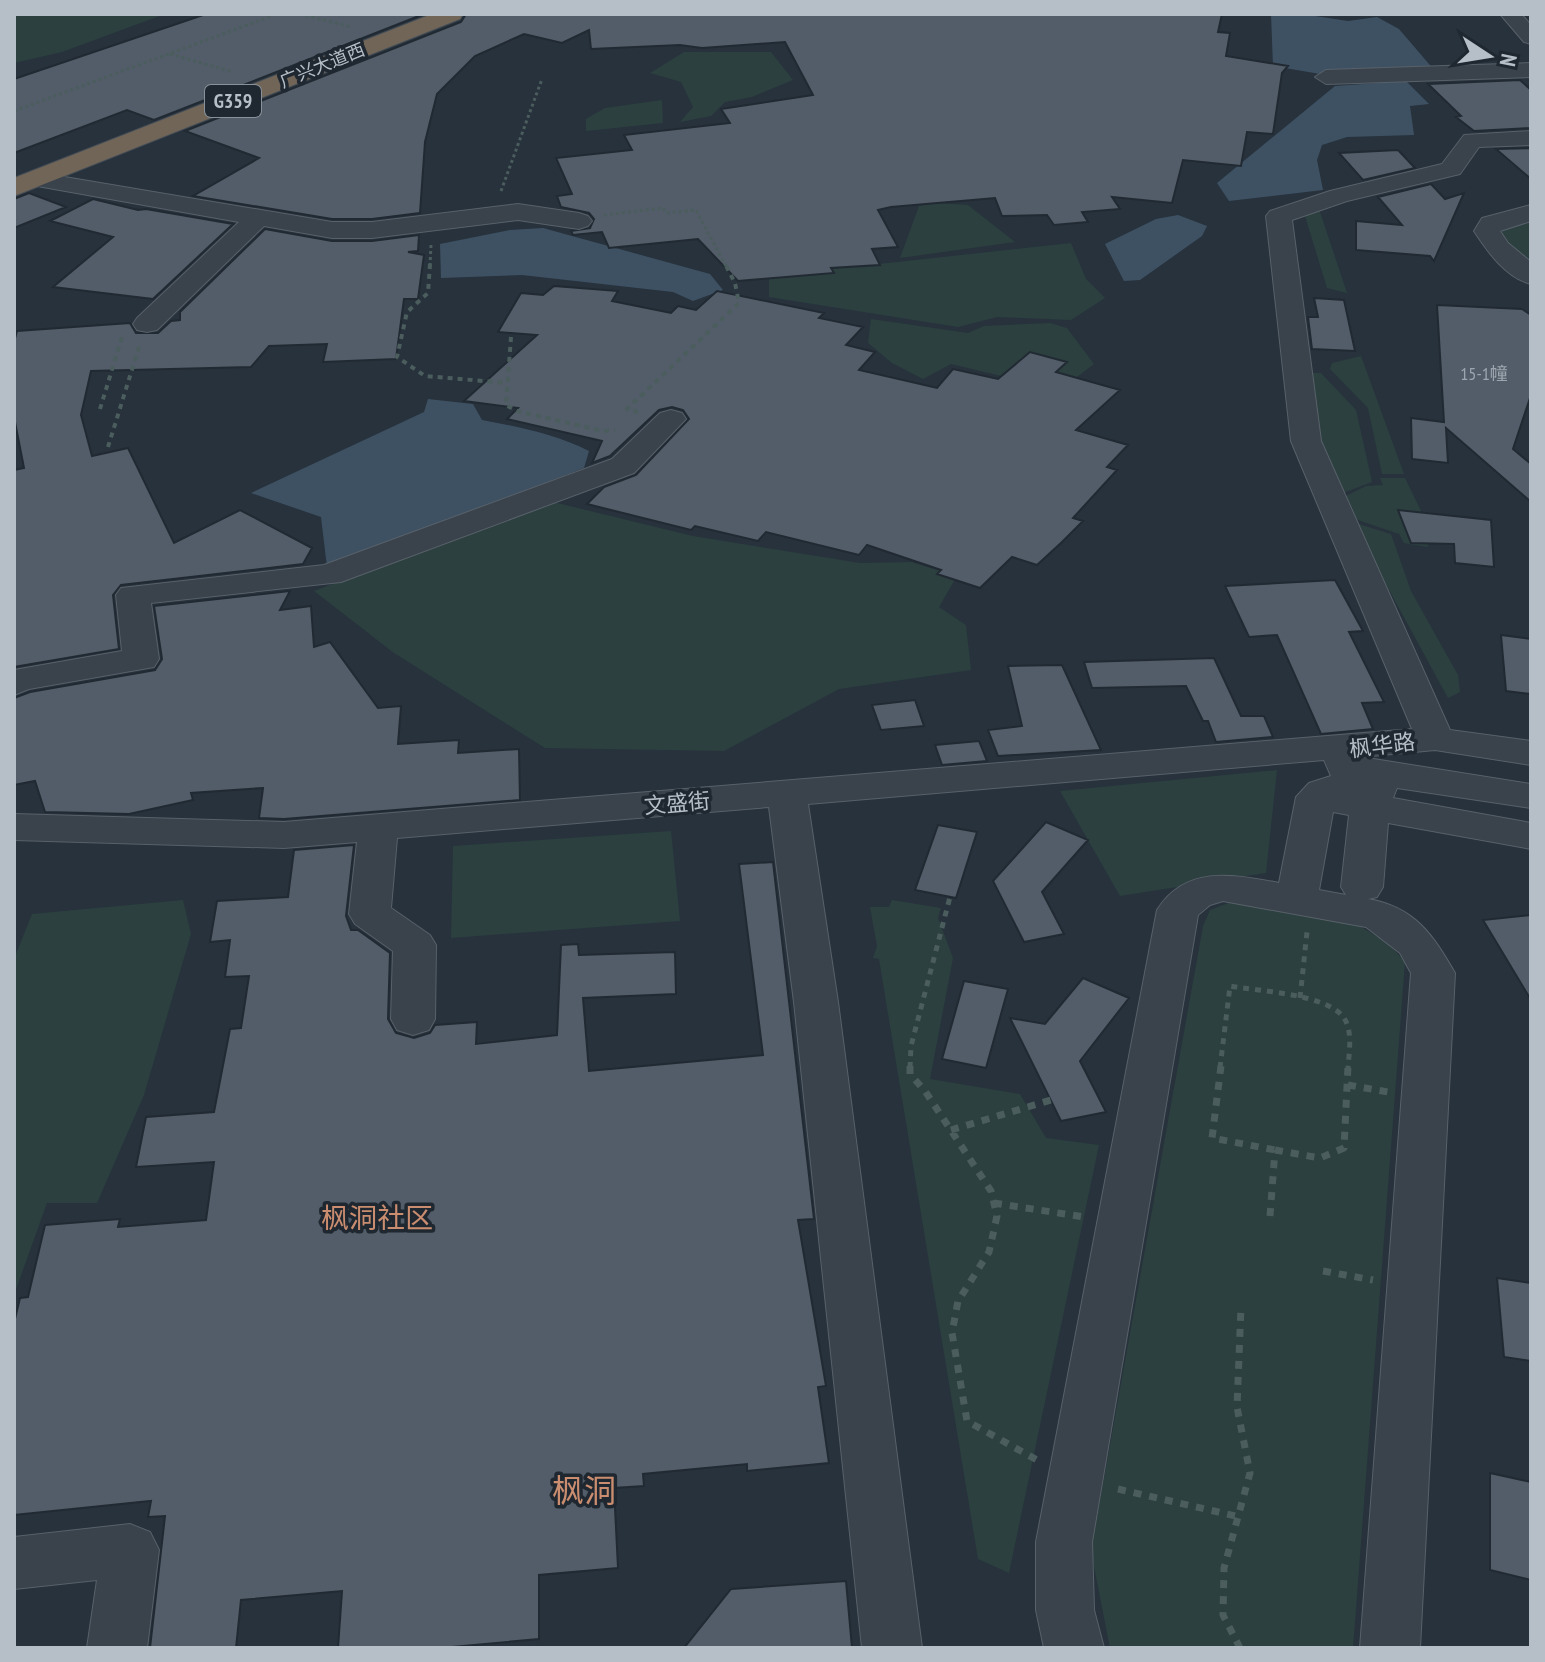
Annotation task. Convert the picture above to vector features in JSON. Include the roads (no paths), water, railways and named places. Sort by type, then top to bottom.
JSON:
[{"type":"highway","name":"广兴大道西","points":[[21,179],[254,78],[416,14]]},
{"type":"highway","name":"广兴大道西","points":[[21,179],[452,14]]},
{"type":"street","points":[[1510,14],[1531,38]]},
{"type":"street","points":[[1326,77],[1531,70]]},
{"type":"street","points":[[1435,739],[1306,441],[1279,216],[1339,196],[1451,169],[1472,140],[1531,138]]},
{"type":"street","points":[[21,179],[332,230],[372,230],[518,212],[575,220]]},
{"type":"street","points":[[1531,213],[1491,223],[1487,231],[1498,248],[1531,276]]},
{"type":"street","points":[[147,324],[256,219]]},
{"type":"street","points":[[14,684],[16,680],[141,659],[133,595],[329,575],[623,466],[671,419]]},
{"type":"street","name":"枫华路","points":[[1531,753],[1435,739],[1339,747],[1345,768],[1531,796]]},
{"type":"street","name":"文盛街","points":[[14,827],[256,835],[378,829],[1339,747]]},
{"type":"street","points":[[1316,797],[1331,788],[1347,785],[1531,816]]},
{"type":"street","points":[[787,794],[816,1002],[892,1648]]},
{"type":"street","points":[[1316,797],[1531,836]]},
{"type":"street","points":[[1304,901],[1316,797]]},
{"type":"street","points":[[1362,887],[1370,807]]},
{"type":"street","points":[[378,829],[370,914],[415,945],[413,1019]]},
{"type":"street","points":[[1074,1648],[1065,1610],[1064,1542],[1178,910],[1195,895],[1223,887],[1378,915],[1416,943],[1433,973],[1390,1648]]},
{"type":"street","points":[[14,1563],[130,1550],[117,1648]]},
{"type":"water","points":[[1271,14],[1302,14],[1348,21],[1377,17],[1399,29],[1435,71],[1326,75],[1273,66]]},
{"type":"water","points":[[1406,81],[1429,104],[1410,106],[1414,135],[1347,137],[1322,145],[1317,160],[1323,190],[1229,201],[1217,183],[1335,86]]},
{"type":"water","points":[[1178,215],[1207,226],[1202,236],[1140,280],[1124,281],[1105,244],[1156,219]]},
{"type":"water","points":[[543,228],[710,274],[723,290],[693,301],[673,292],[522,275],[441,278],[440,244],[510,230]]},
{"type":"water","points":[[428,399],[473,404],[482,420],[537,432],[576,445],[589,451],[584,468],[327,567],[321,517],[251,493],[424,412]]},
{"type":"district","name":"枫洞社区","points":[[377,1217]]},
{"type":"district","name":"枫洞","points":[[584,1490]]}]
